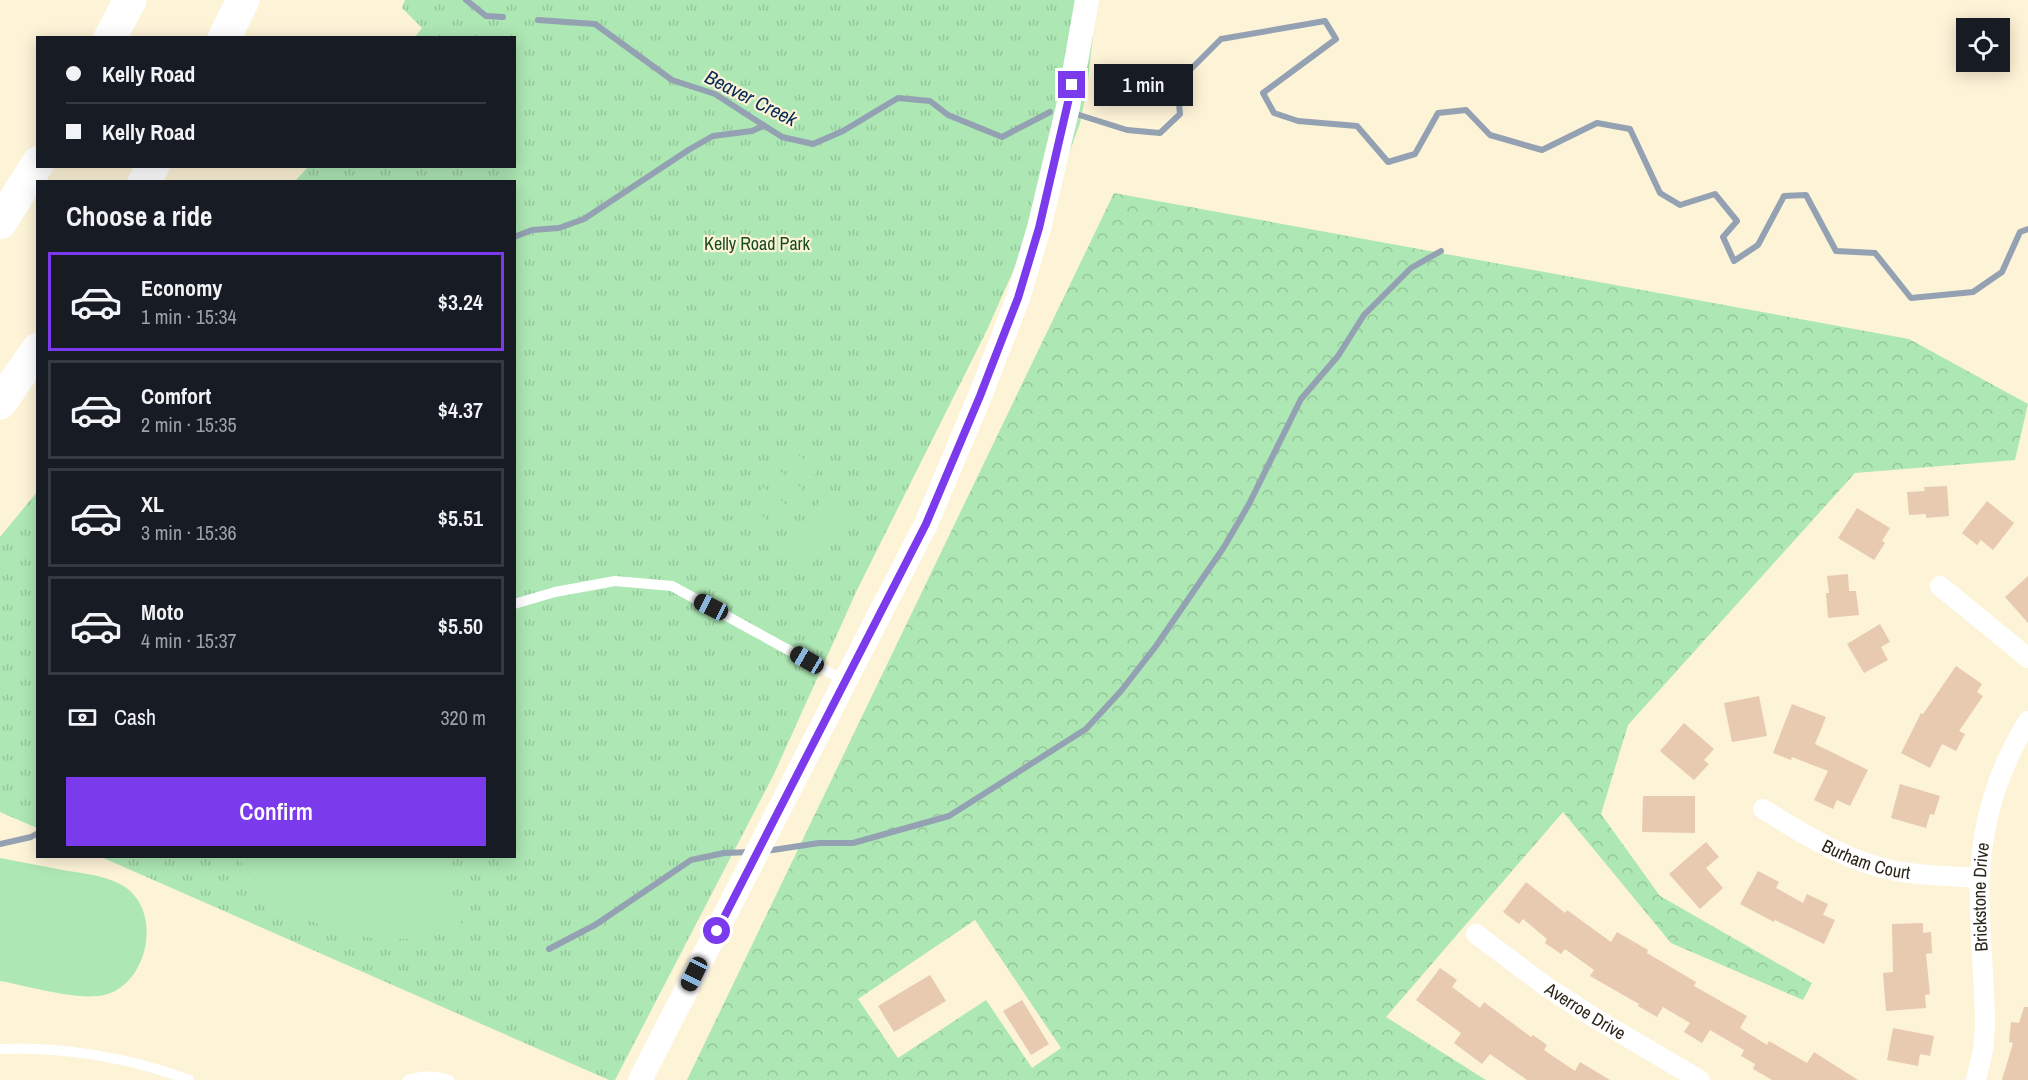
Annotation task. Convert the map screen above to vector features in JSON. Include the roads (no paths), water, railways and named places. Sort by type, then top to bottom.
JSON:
[{"type":"highway","points":[[111,36],[129,0]]},
{"type":"highway","points":[[225,36],[243,0]]},
{"type":"highway","points":[[0,223],[36,166]]},
{"type":"highway","points":[[0,403],[36,352]]},
{"type":"street","points":[[640,1080],[926,524],[984,386],[1018,298],[1039,228],[1068,107],[1087,0]]},
{"type":"street","points":[[1940,586],[2028,658]]},
{"type":"street","name":"Brickstone Drive","points":[[1977,1080],[1985,1028],[1979,878],[1983,842],[1994,793],[2008,758],[2028,721]]},
{"type":"street","name":"Burham Court","points":[[1763,809],[1818,843],[1897,872],[1979,878]]},
{"type":"street","name":"Averroe Drive","points":[[1476,934],[1548,988],[1700,1080]]},
{"type":"lane","points":[[516,603],[555,592],[615,581],[672,586],[844,681]]},
{"type":"lane","points":[[0,1049],[33,1047],[75,1053],[158,1068],[189,1080]]},
{"type":"lane","points":[[408,1080],[419,1076],[434,1076],[449,1080]]},
{"type":"waterway","name":"Beaver Creek","points":[[466,0],[486,16],[503,17]]},
{"type":"waterway","name":"Beaver Creek","points":[[538,20],[595,24],[672,80],[715,94],[782,137],[813,144],[843,131],[898,98],[930,101],[948,115],[1002,137],[1050,112]]},
{"type":"waterway","name":"Beaver Creek","points":[[1073,113],[1127,130],[1160,133],[1180,114],[1177,83],[1221,39],[1325,21],[1336,39],[1263,93],[1274,113],[1298,121],[1357,126],[1388,162],[1415,154],[1438,113],[1466,110],[1490,135],[1542,150],[1597,123],[1630,129],[1660,193],[1680,205],[1715,194],[1737,221],[1723,237],[1734,261],[1758,245],[1784,196],[1806,195],[1836,251],[1875,253],[1911,298],[1973,292],[2002,272],[2020,232],[2028,229]]},
{"type":"waterway","points":[[516,236],[532,230],[559,228],[584,219],[713,136],[752,131],[763,126]]},
{"type":"waterway","points":[[766,851],[819,843],[853,843],[949,816],[1086,729],[1121,691],[1156,646],[1224,547],[1249,504],[1301,399],[1338,356],[1364,315],[1411,268],[1441,251]]},
{"type":"waterway","points":[[0,844],[36,834]]},
{"type":"waterway","points":[[549,949],[595,925],[691,860],[724,853],[750,852]]},
{"type":"park label","name":"Kelly Road Park","points":[[757,244]]}]
